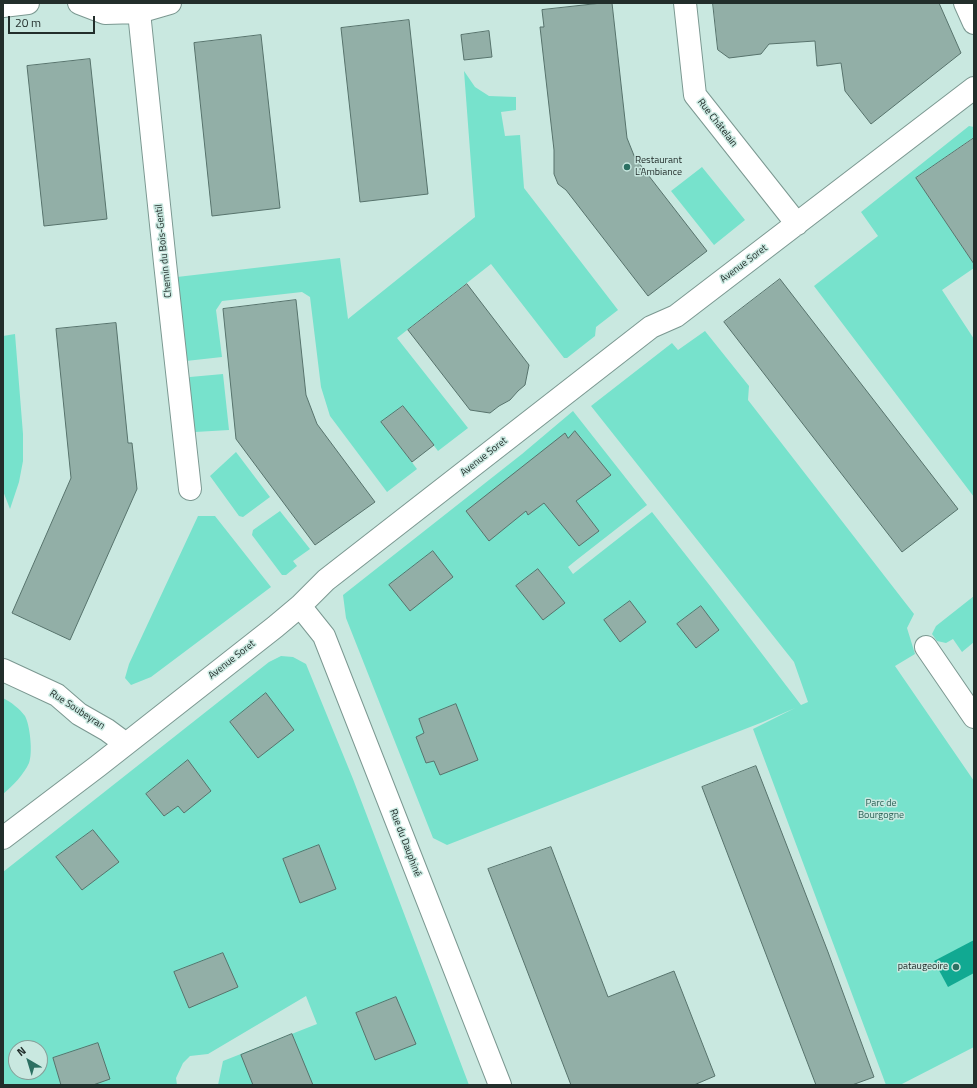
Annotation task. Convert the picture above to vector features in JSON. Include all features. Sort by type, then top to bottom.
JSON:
[{"type":"street","points":[[3,6],[28,3]]},
{"type":"street","points":[[79,3],[106,13],[139,12],[170,3]]},
{"type":"street","name":"Rue Châtelain","points":[[684,3],[695,95],[797,224]]},
{"type":"street","points":[[965,3],[974,23]]},
{"type":"street","name":"Chemin du Bois-Gentil","points":[[139,12],[190,489]]},
{"type":"street","name":"Avenue Soret","points":[[3,838],[126,744],[300,606],[326,580],[567,392],[651,328],[676,316],[974,88]]},
{"type":"street","name":"Rue du Dauphiné","points":[[300,606],[324,636],[500,1085]]},
{"type":"street","points":[[926,647],[974,717]]},
{"type":"street","name":"Rue Soubeyran","points":[[3,670],[57,695],[79,714],[107,730],[126,744]]},
{"type":"green space","points":[[464,71],[475,87],[489,96],[516,97],[516,110],[501,112],[505,136],[520,135],[524,188],[618,310],[596,327],[595,336],[567,358],[564,358],[491,264],[397,338],[468,428],[438,451],[403,406],[382,422],[417,469],[387,492],[330,416],[321,387],[310,297],[302,292],[222,301],[216,310],[222,357],[186,361],[177,277],[340,258],[348,319],[475,217]]},
{"type":"green space","points":[[969,126],[974,127],[974,137],[916,178],[974,264],[974,268],[942,290],[974,339],[974,497],[814,286],[878,236],[861,212]]},
{"type":"green space","points":[[702,167],[745,220],[714,245],[671,191]]},
{"type":"green space","name":"Parc de Bourgogne","points":[[705,331],[749,386],[748,400],[914,614],[907,628],[915,654],[895,666],[974,781],[974,1047],[900,1085],[886,1085],[753,729],[795,708],[763,722],[447,845],[433,838],[346,618],[343,595],[522,454],[573,411],[647,505],[568,567],[573,574],[652,512],[801,705],[808,702],[794,662],[591,406],[672,343],[678,350]]},
{"type":"green space","points":[[15,334],[23,434],[23,461],[19,482],[10,509],[3,491],[3,336]]},
{"type":"green space","points":[[223,374],[229,430],[195,432],[192,429],[187,380],[190,377]]},
{"type":"green space","points":[[236,452],[270,497],[243,517],[239,516],[210,476]]},
{"type":"green space","points":[[280,511],[310,549],[293,561],[297,566],[286,575],[282,575],[252,535],[253,530]]},
{"type":"green space","points":[[198,516],[215,516],[271,587],[151,677],[131,685],[125,678],[129,664]]},
{"type":"green space","points":[[974,596],[974,642],[962,652],[953,639],[946,643],[937,641],[932,634],[936,626]]},
{"type":"green space","points":[[281,656],[293,657],[306,664],[353,779],[469,1085],[218,1085],[223,1061],[317,1024],[306,996],[208,1054],[190,1056],[183,1063],[176,1078],[177,1085],[3,1085],[3,872],[269,662]]},
{"type":"green space","points":[[3,698],[15,706],[25,716],[31,746],[30,758],[27,767],[18,780],[3,794]]},
{"type":"shaded area","name":"pataugeoire","points":[[974,940],[974,973],[948,987],[934,961]]},
{"type":"building","points":[[612,3],[627,138],[635,158],[707,251],[648,296],[566,190],[558,184],[554,174],[554,150],[540,27],[544,27],[542,10]]},
{"type":"building","points":[[713,3],[939,3],[961,53],[871,124],[845,91],[841,63],[817,66],[815,41],[769,44],[761,54],[729,58],[718,50]]},
{"type":"building","points":[[409,20],[428,194],[360,202],[341,28]]},
{"type":"building","points":[[489,31],[492,57],[464,60],[461,35]]},
{"type":"building","points":[[261,35],[280,208],[212,216],[194,43]]},
{"type":"building","points":[[90,59],[107,219],[44,226],[27,66]]},
{"type":"building","points":[[974,138],[974,264],[916,178]]},
{"type":"building","points":[[780,279],[958,509],[902,552],[724,322]]},
{"type":"building","points":[[467,284],[529,365],[525,385],[510,400],[490,413],[470,410],[408,330]]},
{"type":"building","points":[[296,300],[306,395],[317,424],[375,502],[315,545],[236,439],[223,309]]},
{"type":"building","points":[[116,323],[128,443],[132,443],[137,489],[70,640],[12,613],[71,478],[56,329]]},
{"type":"building","points":[[403,406],[434,445],[412,462],[381,422]]},
{"type":"building","points":[[575,431],[611,475],[576,501],[599,531],[579,546],[544,503],[528,515],[526,511],[489,541],[466,511],[565,433],[568,438]]},
{"type":"building","points":[[433,551],[453,577],[410,611],[389,585]]},
{"type":"building","points":[[538,569],[565,603],[543,620],[516,586]]},
{"type":"building","points":[[630,601],[646,622],[620,642],[604,620]]},
{"type":"building","points":[[701,606],[719,630],[696,648],[677,624]]},
{"type":"building","points":[[266,693],[294,730],[258,758],[230,722]]},
{"type":"building","points":[[456,704],[478,760],[440,775],[434,761],[426,763],[416,737],[424,733],[419,719]]},
{"type":"building","points":[[188,760],[211,791],[184,813],[178,806],[164,816],[146,794]]},
{"type":"building","points":[[756,766],[828,952],[874,1077],[852,1085],[816,1085],[702,787]]},
{"type":"building","points":[[93,830],[119,862],[82,890],[56,857]]},
{"type":"building","points":[[319,845],[336,889],[300,903],[283,859]]},
{"type":"building","points":[[551,847],[608,997],[674,971],[715,1076],[694,1085],[571,1085],[488,869]]},
{"type":"building","points":[[223,953],[238,987],[189,1008],[174,972]]},
{"type":"building","points":[[396,997],[416,1044],[375,1060],[356,1013]]},
{"type":"building","points":[[292,1034],[313,1085],[253,1085],[241,1055]]},
{"type":"building","points":[[98,1043],[110,1079],[93,1085],[61,1085],[53,1058]]},
{"type":"place","name":"Restaurant L'Ambiance","points":[[627,167]]},
{"type":"place","name":"pataugeoire","points":[[956,967]]}]
